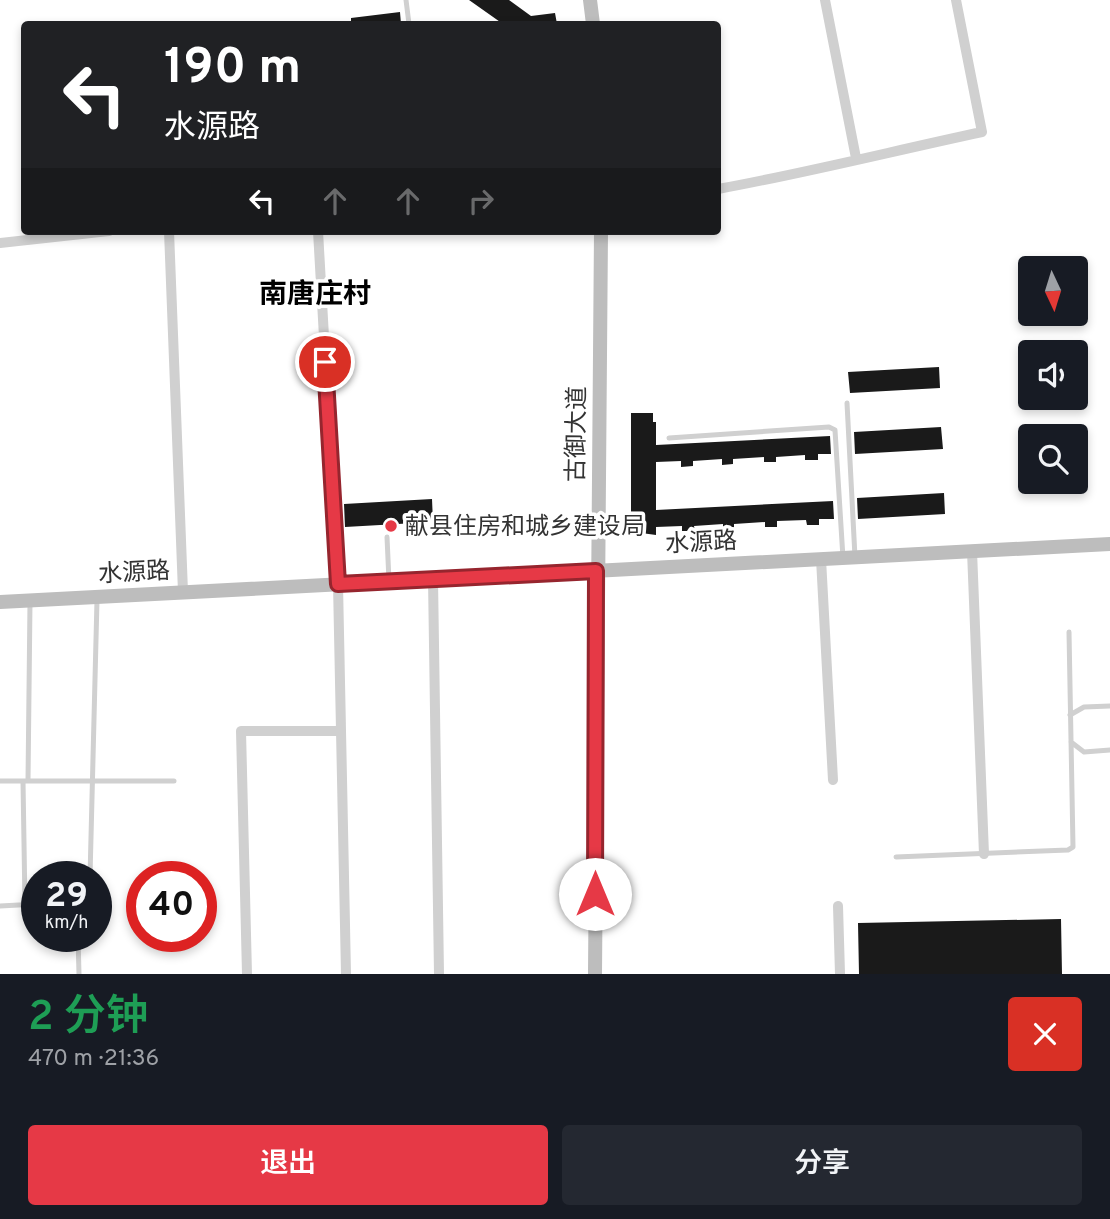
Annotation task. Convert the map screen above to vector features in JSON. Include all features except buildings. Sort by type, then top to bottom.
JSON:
[{"type":"street","points":[[590,0],[593,21]]},
{"type":"street","points":[[825,0],[856,158]]},
{"type":"street","points":[[721,189],[982,132],[956,0]]},
{"type":"street","points":[[0,243],[73,235]]},
{"type":"street","points":[[169,235],[183,592]]},
{"type":"street","points":[[318,235],[338,584],[346,974]]},
{"type":"street","name":"古御大道","points":[[595,974],[596,571],[601,235]]},
{"type":"street","name":"水源路","points":[[0,602],[1110,544]]},
{"type":"street","points":[[972,551],[984,854]]},
{"type":"street","points":[[821,559],[833,780]]},
{"type":"street","points":[[433,579],[439,974]]},
{"type":"street","points":[[247,974],[241,731],[340,731]]},
{"type":"street","points":[[838,906],[840,974]]},
{"type":"lane","points":[[406,0],[409,21]]},
{"type":"lane","points":[[847,404],[849,558]]},
{"type":"lane","points":[[669,438],[830,427],[835,430],[849,558]]},
{"type":"lane","points":[[387,537],[389,582]]},
{"type":"lane","points":[[90,861],[97,597]]},
{"type":"lane","points":[[25,861],[30,600]]},
{"type":"lane","points":[[896,857],[1068,850],[1073,847],[1069,632]]},
{"type":"lane","points":[[1070,715],[1084,707],[1110,706]]},
{"type":"lane","points":[[1071,742],[1084,752],[1110,750]]},
{"type":"lane","points":[[0,781],[174,781]]},
{"type":"lane","points":[[0,906],[21,905]]},
{"type":"lane","points":[[78,952],[79,974]]},
{"type":"place","name":"献县住房和城乡建设局","points":[[391,526]]},
{"type":"district","name":"南唐庄村","points":[[315,293]]},
{"type":"route","points":[[325,362],[338,584],[596,571],[595,894]]}]
